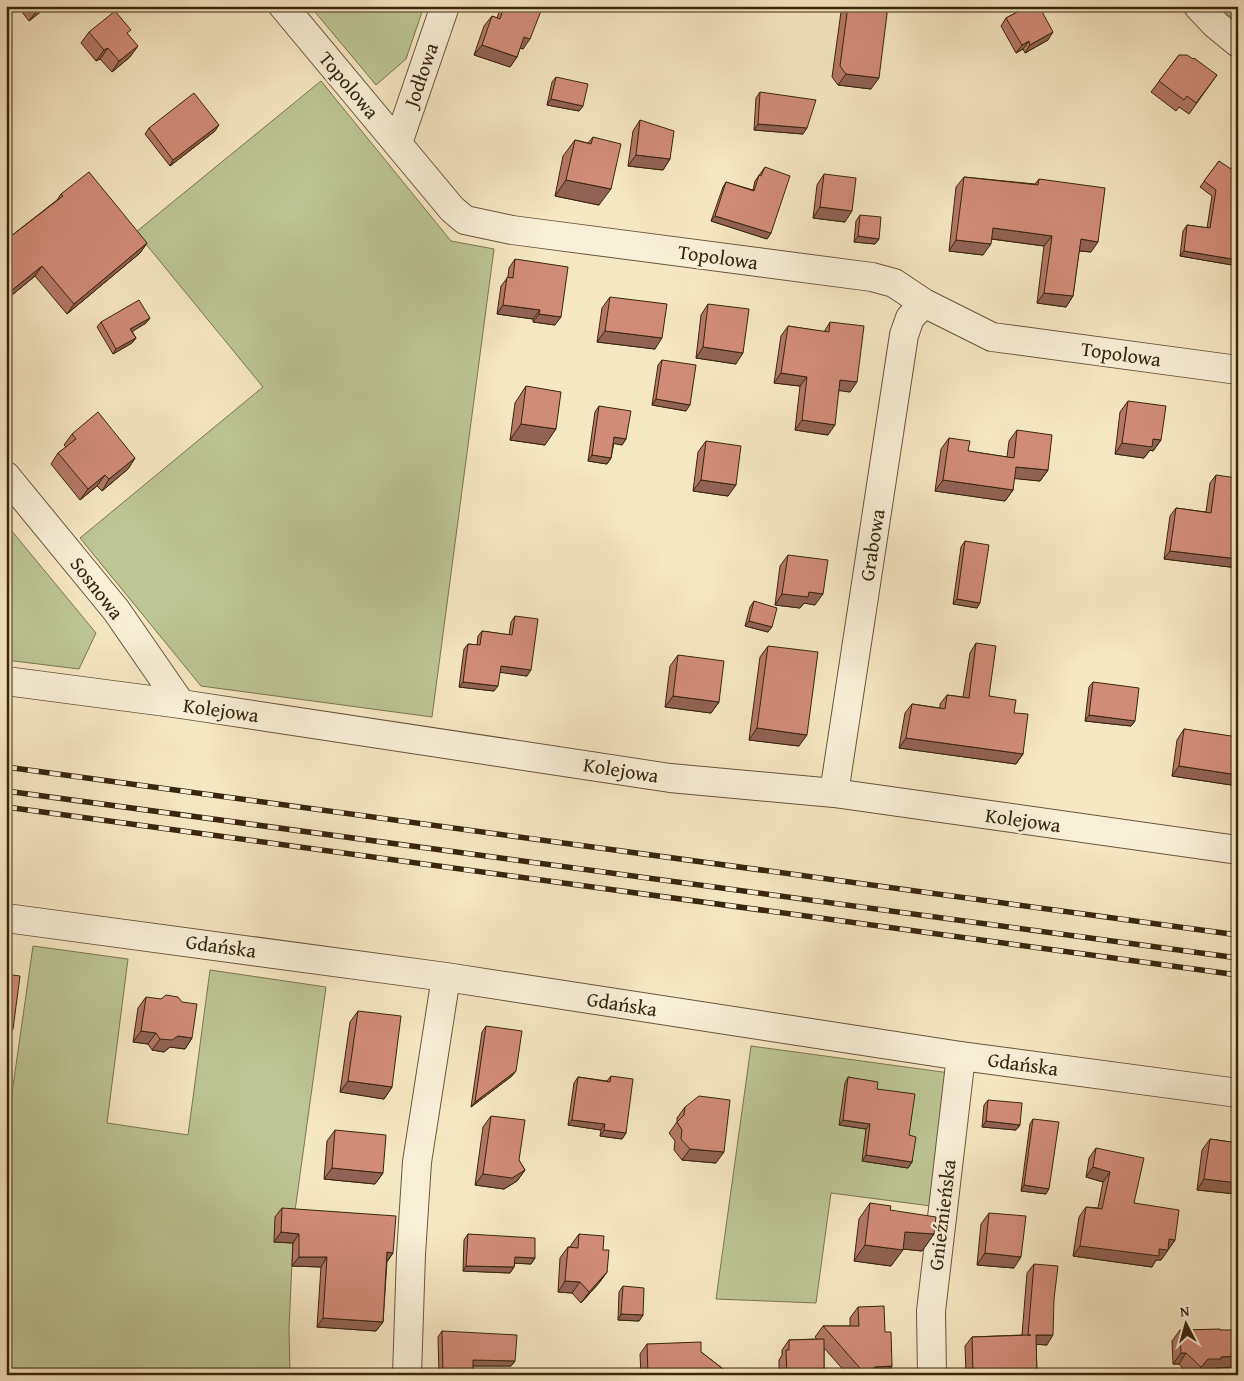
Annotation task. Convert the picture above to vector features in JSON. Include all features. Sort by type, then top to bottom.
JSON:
[{"type":"street","name":"Topolowa","points":[[283,6],[452,208],[465,220],[522,231],[872,278],[894,283],[924,303],[992,337],[1238,370]]},
{"type":"street","name":"Jodłowa","points":[[398,143],[445,6]]},
{"type":"street","points":[[1198,6],[1216,25],[1238,43]]},
{"type":"street","name":"Grabowa","points":[[834,793],[904,335],[910,318],[924,303]]},
{"type":"street","name":"Sosnowa","points":[[6,476],[116,610],[181,704]]},
{"type":"street","name":"Kolejowa","points":[[6,681],[181,704],[670,778],[834,793],[1238,850]]},
{"type":"street","name":"Gdańska","points":[[6,918],[446,977],[961,1056],[1238,1093]]},
{"type":"street","points":[[407,1375],[411,1254],[417,1162],[446,977]]},
{"type":"street","name":"Gnieźnieńska","points":[[932,1375],[931,1311],[961,1056]]},
{"type":"green space","points":[[310,6],[424,6],[406,59],[376,85]]},
{"type":"green space","points":[[1216,6],[1238,6],[1238,22]]},
{"type":"green space","points":[[321,81],[451,241],[494,249],[432,717],[201,686],[80,538],[263,387],[136,232]]},
{"type":"green space","points":[[6,524],[96,633],[79,669],[6,660]]},
{"type":"green space","points":[[33,946],[128,959],[107,1123],[188,1135],[210,970],[326,987],[294,1218],[289,1329],[290,1375],[7,1375],[6,1135]]},
{"type":"green space","points":[[751,1046],[950,1073],[931,1206],[831,1193],[816,1303],[716,1299]]},
{"type":"building","points":[[32,6],[43,6],[36,12]]},
{"type":"building","points":[[504,6],[543,6],[530,39],[524,37],[517,57],[482,45],[492,16],[500,19]]},
{"type":"building","points":[[848,6],[888,6],[879,78],[846,74],[840,66]]},
{"type":"building","points":[[1029,6],[1039,6],[1053,32],[1030,45],[1029,41],[1022,45],[1006,18]]},
{"type":"building","points":[[115,11],[131,30],[127,33],[138,46],[119,61],[108,48],[104,50],[89,32]]},
{"type":"building","points":[[1179,55],[1187,55],[1194,58],[1217,75],[1196,103],[1187,96],[1184,100],[1159,81]]},
{"type":"building","points":[[556,77],[588,84],[583,106],[551,99]]},
{"type":"building","points":[[760,92],[816,100],[807,128],[758,124]]},
{"type":"building","points":[[194,93],[219,125],[173,160],[149,128]]},
{"type":"building","points":[[640,120],[674,131],[670,159],[636,155]]},
{"type":"building","points":[[593,137],[621,144],[611,189],[566,180],[575,140],[591,144]]},
{"type":"building","points":[[1238,160],[1238,197],[1236,200],[1238,202],[1238,260],[1184,251],[1187,225],[1210,228],[1216,190],[1204,181],[1219,161],[1231,169]]},
{"type":"building","points":[[765,167],[790,176],[771,233],[715,216],[726,182],[754,191],[759,175],[761,176]]},
{"type":"building","points":[[89,172],[147,243],[74,304],[42,266],[6,295],[6,240],[63,196],[61,194]]},
{"type":"building","points":[[824,174],[856,178],[852,211],[820,207]]},
{"type":"building","points":[[964,177],[1038,185],[1039,179],[1105,188],[1098,242],[1081,239],[1073,296],[1044,293],[1052,236],[993,228],[991,244],[956,240]]},
{"type":"building","points":[[860,215],[881,217],[879,239],[858,236]]},
{"type":"building","points":[[515,259],[568,267],[561,317],[539,314],[540,310],[503,305],[507,277],[513,278]]},
{"type":"building","points":[[610,297],[667,304],[662,338],[605,331]]},
{"type":"building","points":[[139,300],[150,318],[130,329],[136,338],[116,349],[101,322]]},
{"type":"building","points":[[708,304],[749,309],[743,353],[703,347]]},
{"type":"building","points":[[830,322],[864,326],[857,382],[840,380],[835,425],[802,420],[807,377],[781,373],[788,326],[829,332]]},
{"type":"building","points":[[662,360],[696,365],[690,405],[656,399]]},
{"type":"building","points":[[526,386],[561,392],[556,429],[521,424]]},
{"type":"building","points":[[1128,401],[1166,406],[1161,440],[1153,439],[1152,447],[1122,443]]},
{"type":"building","points":[[599,406],[631,411],[626,439],[614,437],[611,458],[592,455]]},
{"type":"building","points":[[98,412],[135,458],[109,479],[105,475],[88,489],[58,453],[76,439],[72,434]]},
{"type":"building","points":[[1017,430],[1052,435],[1048,470],[1016,467],[1013,490],[943,480],[949,438],[970,441],[968,451],[1014,458]]},
{"type":"building","points":[[706,441],[741,446],[736,485],[701,480]]},
{"type":"building","points":[[1216,475],[1237,478],[1232,515],[1238,516],[1238,559],[1170,551],[1176,508],[1211,513]]},
{"type":"building","points":[[965,541],[989,545],[980,603],[957,599]]},
{"type":"building","points":[[788,555],[828,560],[823,594],[809,592],[808,597],[782,594]]},
{"type":"building","points":[[754,601],[777,608],[772,627],[749,621]]},
{"type":"building","points":[[515,616],[538,619],[531,670],[501,666],[498,686],[463,682],[468,644],[480,645],[482,631],[512,635]]},
{"type":"building","points":[[976,643],[996,646],[989,696],[1016,700],[1014,713],[1028,714],[1023,754],[906,738],[912,704],[945,709],[947,695],[969,698]]},
{"type":"building","points":[[768,646],[818,652],[807,735],[757,728]]},
{"type":"building","points":[[678,655],[724,661],[719,702],[673,696]]},
{"type":"building","points":[[1093,682],[1139,688],[1135,721],[1089,715]]},
{"type":"building","points":[[1184,729],[1238,737],[1238,775],[1179,766]]},
{"type":"building","points":[[6,974],[20,976],[13,1029],[6,1028]]},
{"type":"building","points":[[166,995],[178,997],[182,1002],[197,1004],[192,1038],[178,1036],[172,1040],[160,1039],[156,1033],[141,1031],[146,997],[161,999]]},
{"type":"building","points":[[358,1011],[401,1016],[392,1087],[348,1081]]},
{"type":"building","points":[[486,1026],[522,1031],[516,1071],[475,1102]]},
{"type":"building","points":[[611,1076],[633,1079],[626,1133],[604,1130],[605,1124],[572,1120],[578,1077],[610,1082]]},
{"type":"building","points":[[848,1077],[878,1082],[877,1089],[915,1094],[909,1135],[916,1137],[912,1162],[866,1155],[870,1124],[843,1120]]},
{"type":"building","points":[[699,1096],[730,1100],[724,1152],[690,1149],[681,1139],[682,1130],[677,1122],[684,1115],[685,1107]]},
{"type":"building","points":[[988,1100],[1022,1103],[1020,1125],[986,1121]]},
{"type":"building","points":[[491,1116],[525,1120],[519,1160],[525,1170],[512,1178],[483,1174]]},
{"type":"building","points":[[1033,1119],[1059,1122],[1049,1189],[1024,1185]]},
{"type":"building","points":[[335,1130],[386,1135],[383,1173],[332,1168]]},
{"type":"building","points":[[1210,1139],[1238,1143],[1238,1183],[1204,1179]]},
{"type":"building","points":[[1096,1148],[1144,1158],[1134,1203],[1179,1210],[1175,1240],[1169,1239],[1168,1250],[1159,1249],[1159,1256],[1080,1246],[1086,1207],[1102,1209],[1110,1172],[1093,1167]]},
{"type":"building","points":[[870,1203],[891,1206],[890,1210],[936,1217],[934,1234],[905,1232],[903,1250],[865,1245]]},
{"type":"building","points":[[282,1208],[396,1216],[393,1253],[387,1252],[383,1322],[323,1318],[327,1257],[299,1257],[299,1234],[281,1232]]},
{"type":"building","points":[[989,1213],[1026,1216],[1021,1257],[985,1253]]},
{"type":"building","points":[[468,1234],[535,1238],[535,1258],[515,1257],[514,1267],[466,1266]]},
{"type":"building","points":[[579,1234],[604,1236],[603,1250],[609,1250],[607,1272],[589,1292],[580,1282],[565,1281],[568,1247],[578,1248]]},
{"type":"building","points":[[1034,1264],[1058,1266],[1054,1299],[1053,1335],[1036,1335],[1037,1375],[973,1375],[972,1337],[1031,1335],[1028,1335]]},
{"type":"building","points":[[623,1286],[644,1288],[643,1315],[621,1314]]},
{"type":"building","points":[[884,1306],[885,1332],[891,1332],[892,1366],[875,1367],[866,1375],[823,1326],[859,1326],[858,1307]]},
{"type":"building","points":[[1180,1330],[1238,1330],[1238,1356],[1208,1359],[1201,1367],[1186,1353],[1181,1353]]},
{"type":"building","points":[[442,1331],[517,1335],[515,1361],[473,1360],[473,1375],[443,1375]]},
{"type":"building","points":[[6,1334],[10,1334],[11,1375],[6,1375]]},
{"type":"building","points":[[824,1339],[824,1375],[787,1375],[786,1350],[789,1350],[789,1340]]},
{"type":"building","points":[[701,1342],[701,1352],[731,1375],[648,1375],[647,1344]]},
{"type":"railway","points":[[6,767],[1238,935]]},
{"type":"railway","points":[[6,791],[1238,958]]},
{"type":"railway","points":[[6,807],[1238,975]]}]
